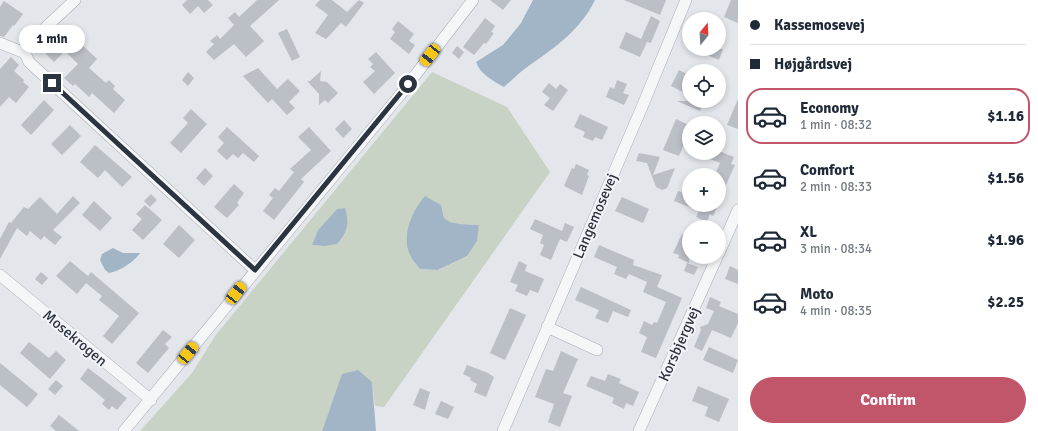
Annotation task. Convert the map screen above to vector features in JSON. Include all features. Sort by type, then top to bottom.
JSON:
[{"type":"street","points":[[25,53],[29,43],[75,0]]},
{"type":"street","points":[[124,431],[400,95],[474,0]]},
{"type":"street","name":"Langemosevej","points":[[503,431],[642,107],[686,0]]},
{"type":"street","points":[[0,43],[25,53],[29,62],[255,270]]},
{"type":"street","points":[[726,237],[738,210]]},
{"type":"street","name":"Korsbjergvej","points":[[639,431],[714,264]]},
{"type":"street","name":"Mosekrogen","points":[[0,275],[151,400]]},
{"type":"street","points":[[547,327],[597,350]]},
{"type":"green space","points":[[432,72],[507,107],[550,172],[384,407],[375,406],[372,382],[342,375],[322,431],[140,431],[192,373],[215,336]],"holes":[[[441,205],[444,218],[450,222],[479,225],[467,256],[439,270],[420,269],[410,256],[407,237]],[[345,208],[324,246],[312,245],[318,230],[337,209]]]},
{"type":"water","points":[[533,0],[595,0],[583,20],[567,37],[523,70],[504,87],[491,80],[484,74],[476,62],[503,45],[521,23]]},
{"type":"water","points":[[425,196],[441,205],[444,218],[450,222],[479,225],[477,241],[467,256],[438,270],[420,269],[412,258],[408,249],[407,233],[409,225],[416,209]]},
{"type":"water","points":[[345,208],[347,228],[337,244],[324,246],[312,245],[318,230],[337,209]]},
{"type":"water","points":[[113,248],[123,253],[140,253],[126,266],[109,273],[105,270],[100,260],[102,254]]},
{"type":"water","points":[[358,370],[372,382],[376,431],[322,431],[342,374]]},
{"type":"building","points":[[187,0],[208,0],[213,5],[204,13],[198,6],[190,14],[182,5]]},
{"type":"building","points":[[257,0],[279,0],[250,26],[264,41],[246,57],[234,44],[214,60],[206,52],[214,44],[210,41],[217,35],[220,39],[234,25],[228,18],[235,12],[239,17]]},
{"type":"building","points":[[320,0],[332,0],[347,12],[359,0],[364,3],[346,27],[341,23],[326,39],[315,33],[328,15],[315,5]]},
{"type":"building","points":[[490,0],[511,0],[503,10]]},
{"type":"building","points":[[624,0],[666,0],[660,15]]},
{"type":"building","points":[[731,0],[738,0],[738,23],[726,18],[726,12]]},
{"type":"building","points":[[4,1],[23,14],[4,37],[0,36],[0,7]]},
{"type":"building","points":[[651,16],[660,21],[651,43],[647,42],[640,57],[619,48],[626,32],[641,39]]},
{"type":"building","points":[[485,18],[495,26],[491,32],[494,33],[486,44],[484,43],[474,55],[463,47]]},
{"type":"building","points":[[398,21],[414,34],[409,41],[415,45],[409,54],[390,39],[395,32],[392,29]]},
{"type":"building","points":[[73,28],[83,38],[79,42],[97,59],[89,68],[106,83],[109,80],[115,86],[113,89],[125,100],[114,113],[92,93],[89,97],[75,84],[73,86],[64,78],[78,64],[65,51],[54,62],[43,51],[55,39],[59,42]]},
{"type":"building","points":[[287,29],[300,57],[292,61],[278,33]]},
{"type":"building","points":[[457,46],[464,52],[459,59],[452,53]]},
{"type":"building","points":[[376,52],[395,73],[374,94],[363,82],[375,71],[370,67],[373,64],[368,59]]},
{"type":"building","points":[[710,56],[720,56],[719,60]]},
{"type":"building","points":[[11,57],[19,65],[14,71],[29,87],[16,103],[9,97],[0,107],[0,69]]},
{"type":"building","points":[[258,68],[277,89],[288,79],[300,91],[289,102],[295,108],[287,115],[272,99],[268,103],[243,76]]},
{"type":"building","points":[[679,70],[682,72],[682,92],[671,86]]},
{"type":"building","points":[[321,71],[320,81],[327,82],[338,93],[328,103],[325,100],[319,105],[319,94],[307,81],[310,81]]},
{"type":"building","points":[[188,72],[194,78],[188,86],[182,80]]},
{"type":"building","points":[[617,80],[627,84],[623,93],[629,95],[624,105],[606,97],[610,87],[614,89]]},
{"type":"building","points":[[549,83],[556,89],[560,84],[568,90],[553,111],[544,105],[550,98],[542,92]]},
{"type":"building","points":[[738,99],[738,129],[727,125]]},
{"type":"building","points":[[44,100],[54,110],[31,135],[21,125]]},
{"type":"building","points":[[693,108],[701,108],[700,111]]},
{"type":"building","points":[[191,109],[207,124],[181,153],[170,143],[188,123],[183,118]]},
{"type":"building","points":[[580,114],[608,127],[602,140],[595,137],[593,141],[583,137],[585,132],[574,127]]},
{"type":"building","points":[[676,119],[682,122],[682,149],[679,156],[663,150]]},
{"type":"building","points":[[344,120],[352,129],[343,138],[335,129]]},
{"type":"building","points":[[70,125],[81,136],[62,155],[51,144]]},
{"type":"building","points":[[227,127],[259,156],[254,162],[243,153],[238,158],[233,154],[227,160],[217,151],[224,143],[218,137]]},
{"type":"building","points":[[309,127],[331,151],[301,179],[304,182],[274,220],[263,211],[273,198],[269,195],[275,188],[279,191],[294,172],[290,169],[311,150],[298,137]]},
{"type":"building","points":[[95,145],[132,177],[122,187],[105,170],[98,178],[80,162]]},
{"type":"building","points":[[639,153],[660,157],[653,175],[675,168],[667,188],[662,190],[656,187],[647,163],[636,161]]},
{"type":"building","points":[[726,154],[734,157],[731,164],[735,165],[726,185],[726,168],[718,168],[720,163],[712,160],[726,160]]},
{"type":"building","points":[[576,164],[589,170],[587,175],[589,176],[582,195],[564,186],[572,168],[574,169]]},
{"type":"building","points":[[205,168],[213,176],[204,186],[196,178]]},
{"type":"building","points":[[234,184],[244,193],[237,203],[239,205],[227,218],[214,207]]},
{"type":"building","points":[[678,191],[682,192],[682,204],[674,201]]},
{"type":"building","points":[[151,194],[157,200],[150,207],[144,201]]},
{"type":"building","points":[[73,196],[80,203],[53,230],[62,237],[55,245],[44,236],[41,240],[30,231],[27,236],[17,228],[0,259],[0,239],[9,222],[11,223],[24,207],[28,209],[40,197],[57,214]]},
{"type":"building","points":[[622,197],[649,209],[643,223],[615,211]]},
{"type":"building","points":[[94,201],[112,218],[100,231],[82,215]]},
{"type":"building","points":[[145,205],[162,220],[143,240],[132,230],[142,219],[136,214]]},
{"type":"building","points":[[698,212],[715,212],[713,216],[710,214],[708,220],[703,220],[696,217]]},
{"type":"building","points":[[535,219],[562,231],[565,223],[574,227],[567,242],[560,239],[551,260],[540,255],[544,245],[540,243],[543,235],[530,229]]},
{"type":"building","points":[[179,225],[195,240],[179,258],[163,244]]},
{"type":"building","points":[[682,234],[682,260],[678,258],[679,255],[673,253]]},
{"type":"building","points":[[599,245],[634,260],[633,265],[662,275],[657,287],[682,298],[656,358],[641,352],[647,337],[639,333],[644,321],[652,325],[654,322],[657,323],[666,302],[643,292],[647,282],[629,274],[626,279],[614,274],[617,267],[594,257]]},
{"type":"building","points":[[70,261],[88,276],[91,272],[139,313],[112,344],[103,336],[119,316],[99,300],[102,296],[86,283],[77,294],[56,276]]},
{"type":"building","points":[[519,261],[527,265],[525,271],[544,279],[538,293],[530,290],[527,296],[515,291],[518,285],[510,282]]},
{"type":"building","points":[[687,264],[698,267],[694,275],[684,271]]},
{"type":"building","points":[[730,266],[738,270],[738,284],[725,279]]},
{"type":"building","points":[[41,272],[48,278],[42,285],[35,279]]},
{"type":"building","points":[[581,287],[631,310],[628,317],[613,311],[608,323],[595,318],[599,310],[575,300]]},
{"type":"building","points":[[710,297],[721,302],[719,306],[738,314],[738,323],[731,338],[712,330],[702,351],[694,347],[701,330],[700,327],[708,324],[714,311],[706,308]]},
{"type":"building","points":[[510,308],[526,315],[505,360],[490,353]]},
{"type":"building","points":[[163,330],[172,337],[165,344],[169,348],[148,373],[136,363]]},
{"type":"building","points":[[29,342],[49,358],[56,351],[66,360],[50,379],[20,353]]},
{"type":"building","points":[[709,347],[738,360],[733,373],[703,360]]},
{"type":"building","points":[[561,351],[578,359],[563,393],[572,396],[560,427],[548,422],[554,404],[535,397],[546,369],[553,371]]},
{"type":"building","points":[[0,363],[38,394],[27,407],[0,385]]},
{"type":"building","points":[[467,365],[488,373],[494,377],[486,397],[474,392],[477,384],[470,380],[471,378],[463,374]]},
{"type":"building","points":[[88,368],[127,398],[117,410],[112,406],[109,410],[102,404],[105,400],[80,379]]},
{"type":"building","points":[[608,374],[621,379],[619,383],[639,392],[633,406],[626,403],[624,409],[612,403],[614,398],[586,386],[591,376],[605,381]]},
{"type":"building","points":[[56,380],[63,386],[55,395],[48,389]]},
{"type":"building","points":[[698,386],[729,399],[719,422],[705,416],[708,407],[692,401]]},
{"type":"building","points":[[420,388],[430,392],[425,410],[413,405]]},
{"type":"building","points":[[441,401],[454,407],[448,419],[435,414]]},
{"type":"building","points":[[59,415],[79,431],[56,431],[50,426]]},
{"type":"route","points":[[52,83],[255,270],[408,84]]}]
